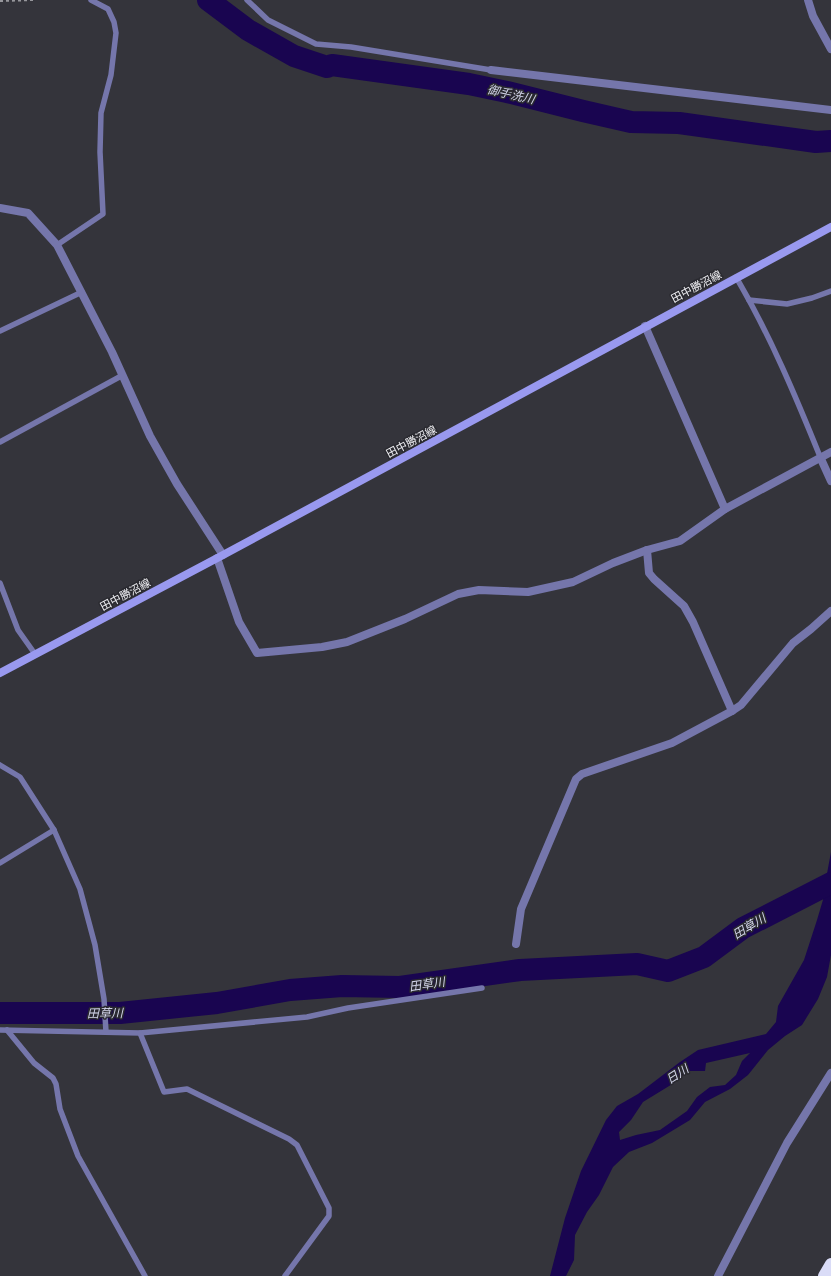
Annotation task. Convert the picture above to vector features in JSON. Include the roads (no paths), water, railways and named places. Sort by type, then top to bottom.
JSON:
[{"type":"highway","points":[[824,1276],[831,1264]]},
{"type":"main road","name":"田中勝沼線","points":[[0,673],[831,227]]},
{"type":"street","points":[[808,0],[813,16],[831,49]]},
{"type":"street","points":[[491,70],[831,110]]},
{"type":"street","points":[[0,208],[28,213],[58,245],[123,375],[154,443],[220,556],[239,622],[257,653],[322,647],[347,642],[405,619],[458,594],[480,590],[528,592],[573,582],[613,563],[647,550],[680,541],[725,509],[821,459],[831,452]]},
{"type":"street","points":[[645,326],[725,509]]},
{"type":"street","points":[[821,459],[831,482]]},
{"type":"street","points":[[647,550],[649,573],[684,606],[693,622],[732,711]]},
{"type":"street","points":[[516,944],[521,909],[576,778],[582,774],[672,744],[732,711],[741,705],[793,643],[811,630],[831,611]]},
{"type":"street","points":[[718,1276],[786,1143],[831,1073]]},
{"type":"lane","points":[[58,245],[104,214],[100,152],[101,114],[111,75],[116,33],[114,22],[108,9],[91,0]]},
{"type":"lane","points":[[247,0],[268,20],[316,44],[351,47],[491,70]]},
{"type":"lane","points":[[736,277],[790,382],[821,459]]},
{"type":"lane","points":[[749,300],[787,304],[812,298],[831,291]]},
{"type":"lane","points":[[0,330],[82,292]]},
{"type":"lane","points":[[0,442],[123,375]]},
{"type":"lane","points":[[0,583],[18,630],[36,654]]},
{"type":"lane","points":[[0,765],[20,777],[54,830],[80,889],[95,945],[104,999],[105,1030]]},
{"type":"lane","points":[[0,863],[54,830]]},
{"type":"lane","points":[[0,1030],[105,1030],[140,1032],[307,1017],[348,1008],[482,988]]},
{"type":"lane","points":[[8,1030],[34,1063],[53,1078],[56,1084],[60,1109],[78,1156],[145,1276]]},
{"type":"lane","points":[[140,1032],[164,1092],[187,1089],[289,1139],[297,1145],[329,1208],[329,1216],[285,1276]]},
{"type":"water","name":"日川","points":[[831,852],[831,955],[827,977],[818,999],[802,1025],[785,1036],[768,1050],[748,1075],[730,1089],[705,1102],[690,1120],[652,1143],[629,1152],[613,1167],[599,1195],[587,1212],[575,1235],[574,1260],[566,1276],[550,1276],[565,1218],[581,1171],[606,1120],[617,1106],[638,1094],[698,1050],[766,1034],[776,1022],[778,1006],[804,960],[825,893],[809,894],[826,879]],"holes":[[[750,1053],[742,1061],[736,1075],[725,1085],[710,1087],[697,1097],[687,1111],[660,1130],[620,1140],[619,1132],[631,1120],[643,1102],[674,1083],[687,1071],[705,1071],[706,1063]]]},
{"type":"waterway","name":"御手洗川","points":[[208,0],[248,30],[294,56],[327,67],[332,65],[469,84],[631,122],[679,123],[816,142],[831,141]]},
{"type":"waterway","name":"田草川","points":[[0,1013],[120,1013],[217,1003],[290,990],[342,986],[400,987],[520,970],[637,964],[668,971],[704,957],[743,928],[831,883]]}]
